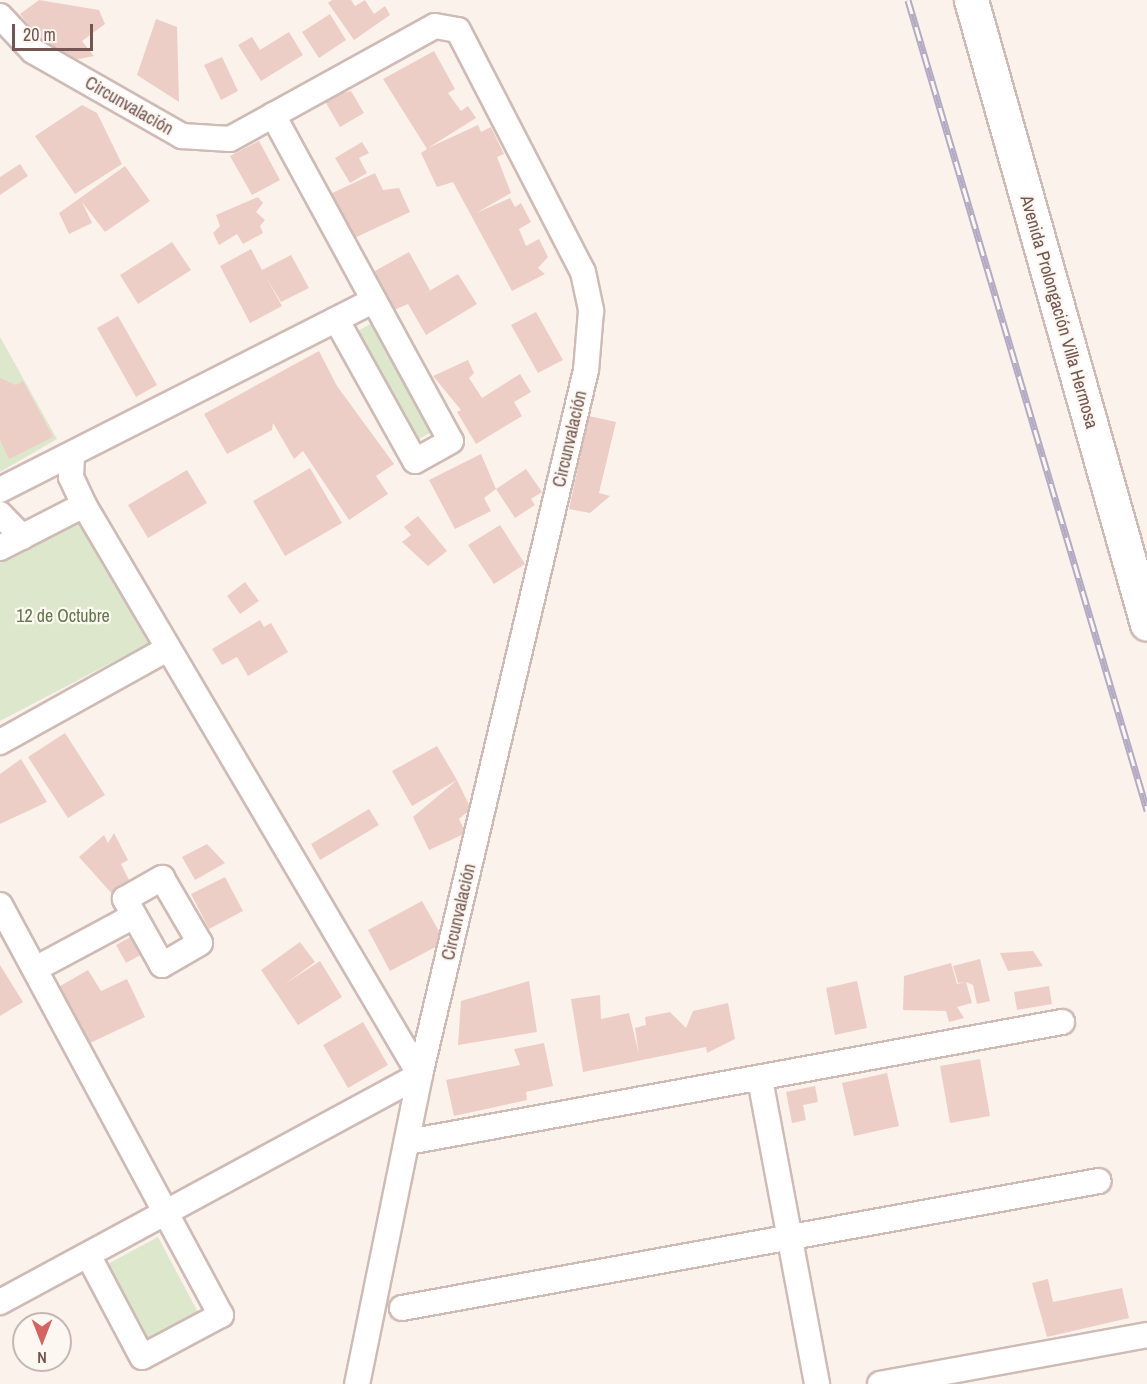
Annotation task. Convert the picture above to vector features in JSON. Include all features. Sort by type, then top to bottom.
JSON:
[{"type":"main road","name":"Avenida Prolongación Villa Hermosa","points":[[971,0],[1147,624]]},
{"type":"street","name":"Circunvalación","points":[[0,16],[33,51],[182,136],[230,139],[435,26],[458,30],[584,272],[591,311],[586,370],[420,1075],[357,1384]]},
{"type":"street","points":[[273,115],[452,441],[415,461],[336,320]]},
{"type":"street","points":[[0,490],[72,457],[374,300]]},
{"type":"street","points":[[0,1302],[420,1075],[84,505],[71,477],[72,457]]},
{"type":"street","points":[[0,548],[84,505]]},
{"type":"street","points":[[0,514],[22,537]]},
{"type":"street","points":[[0,742],[167,649]]},
{"type":"street","points":[[0,905],[168,1212],[221,1316],[142,1357],[88,1255]]},
{"type":"street","points":[[35,969],[135,916]]},
{"type":"street","points":[[408,1142],[1062,1022]]},
{"type":"street","points":[[760,1079],[817,1384]]},
{"type":"street","points":[[402,1308],[789,1235],[1099,1181]]},
{"type":"street","points":[[880,1384],[1147,1335]]},
{"type":"green space","points":[[372,323],[432,432],[417,440],[356,332]]},
{"type":"green space","points":[[0,337],[57,439],[0,472]]},
{"type":"green space","name":"12 de Octubre","points":[[76,518],[84,523],[151,642],[0,721],[0,558]]},
{"type":"green space","points":[[158,1237],[201,1318],[146,1346],[104,1266]]},
{"type":"building","points":[[39,0],[99,10],[105,24],[82,41],[94,56],[69,61],[38,37],[20,14]]},
{"type":"building","points":[[332,0],[351,0],[355,6],[365,0],[374,14],[385,6],[390,15],[354,40],[328,3]]},
{"type":"building","points":[[330,14],[346,40],[319,58],[302,32]]},
{"type":"building","points":[[156,19],[177,27],[179,102],[137,75]]},
{"type":"building","points":[[289,32],[303,55],[261,81],[238,45],[252,37],[260,50]]},
{"type":"building","points":[[434,51],[455,89],[448,93],[461,111],[468,106],[476,118],[428,148],[478,125],[481,132],[491,127],[504,154],[497,157],[511,193],[476,213],[510,198],[515,207],[521,203],[531,222],[519,229],[526,246],[539,239],[548,257],[538,268],[545,274],[512,291],[453,182],[437,187],[421,153],[427,149],[383,79]]},
{"type":"building","points":[[222,57],[238,91],[221,100],[204,65]]},
{"type":"building","points":[[351,91],[364,113],[340,127],[323,98]]},
{"type":"building","points":[[82,105],[97,113],[122,164],[75,194],[35,136]]},
{"type":"building","points":[[259,141],[280,180],[252,195],[230,156]]},
{"type":"building","points":[[362,142],[369,153],[359,158],[367,173],[350,183],[335,158]]},
{"type":"building","points":[[20,164],[28,176],[0,195],[0,177]]},
{"type":"building","points":[[125,166],[150,201],[105,232],[82,202],[92,223],[69,234],[59,213]]},
{"type":"building","points":[[375,173],[383,190],[399,188],[410,212],[348,241],[326,196]]},
{"type":"building","points":[[258,197],[263,203],[256,212],[265,220],[260,226],[263,233],[243,244],[237,234],[219,245],[213,233],[220,226],[216,215]]},
{"type":"building","points":[[172,242],[191,270],[138,304],[120,275]]},
{"type":"building","points":[[251,249],[262,270],[291,255],[309,288],[281,302],[266,277],[282,306],[250,323],[220,266]]},
{"type":"building","points":[[409,252],[430,290],[424,294],[458,274],[477,304],[426,335],[408,304],[394,310],[373,272]]},
{"type":"building","points":[[536,312],[563,360],[538,373],[511,325]]},
{"type":"building","points":[[118,316],[157,385],[136,397],[97,328]]},
{"type":"building","points":[[319,351],[337,386],[394,464],[376,476],[388,494],[349,520],[303,451],[294,459],[273,423],[272,430],[227,454],[204,414]]},
{"type":"building","points":[[468,360],[474,373],[469,378],[482,398],[520,374],[531,392],[514,402],[522,416],[476,444],[457,412],[461,410],[433,376]]},
{"type":"building","points":[[0,378],[16,385],[23,381],[53,437],[9,459],[0,440]]},
{"type":"building","points":[[589,416],[616,422],[599,493],[610,496],[590,513],[569,509]]},
{"type":"building","points":[[481,454],[496,489],[484,498],[491,511],[455,529],[429,480]]},
{"type":"building","points":[[310,468],[342,523],[285,556],[253,501]]},
{"type":"building","points":[[526,469],[542,492],[531,499],[535,505],[515,518],[496,489]]},
{"type":"building","points":[[187,470],[207,503],[148,538],[128,505]]},
{"type":"building","points":[[418,516],[447,551],[428,566],[402,542],[411,535],[404,527]]},
{"type":"building","points":[[500,525],[525,564],[494,584],[468,545]]},
{"type":"building","points":[[245,582],[259,601],[240,614],[227,596]]},
{"type":"building","points":[[260,620],[264,627],[271,623],[288,652],[248,676],[237,657],[222,665],[212,649]]},
{"type":"building","points":[[65,733],[105,795],[68,818],[28,757]]},
{"type":"building","points":[[437,746],[457,780],[412,806],[392,771]]},
{"type":"building","points":[[21,759],[47,802],[0,824],[0,774]]},
{"type":"building","points":[[457,780],[471,809],[459,819],[466,833],[429,850],[413,817]]},
{"type":"building","points":[[369,809],[379,825],[320,860],[311,844]]},
{"type":"building","points":[[114,833],[128,860],[121,864],[130,882],[114,896],[79,857],[104,835],[108,843]]},
{"type":"building","points":[[207,844],[225,863],[195,880],[182,857]]},
{"type":"building","points":[[225,877],[243,911],[209,929],[191,894]]},
{"type":"building","points":[[422,901],[445,942],[390,971],[368,930]]},
{"type":"building","points":[[134,935],[144,953],[126,963],[116,945]]},
{"type":"building","points":[[300,942],[315,962],[285,984],[320,961],[342,997],[298,1025],[261,970]]},
{"type":"building","points":[[1033,951],[1043,966],[1008,971],[1000,953]]},
{"type":"building","points":[[980,959],[990,1001],[977,1004],[973,985],[966,982],[958,983],[953,966]]},
{"type":"building","points":[[951,963],[957,984],[966,982],[972,1003],[957,1007],[964,1018],[949,1022],[946,1011],[903,1010],[904,976]]},
{"type":"building","points":[[0,965],[23,1002],[0,1016]]},
{"type":"building","points":[[88,970],[101,991],[127,979],[145,1017],[88,1044],[55,989]]},
{"type":"building","points":[[529,981],[537,1032],[458,1045],[461,1001]]},
{"type":"building","points":[[857,981],[867,1028],[835,1035],[826,988]]},
{"type":"building","points":[[1049,986],[1052,1004],[1017,1010],[1014,992]]},
{"type":"building","points":[[600,995],[601,1019],[629,1013],[639,1054],[635,1028],[646,1025],[645,1017],[670,1012],[686,1028],[693,1011],[728,1003],[735,1039],[707,1053],[706,1047],[583,1072],[571,999]]},
{"type":"building","points":[[363,1022],[388,1065],[348,1088],[323,1045]]},
{"type":"building","points":[[544,1043],[553,1086],[526,1092],[527,1100],[454,1116],[446,1080],[520,1065],[514,1049]]},
{"type":"building","points":[[980,1059],[990,1116],[950,1123],[940,1066]]},
{"type":"building","points":[[887,1073],[899,1126],[854,1136],[842,1083]]},
{"type":"building","points":[[815,1086],[818,1102],[803,1105],[806,1120],[792,1123],[786,1092]]},
{"type":"building","points":[[1048,1279],[1053,1302],[1122,1288],[1129,1318],[1047,1337],[1032,1283]]},
{"type":"railway","points":[[908,0],[1147,810]]}]
